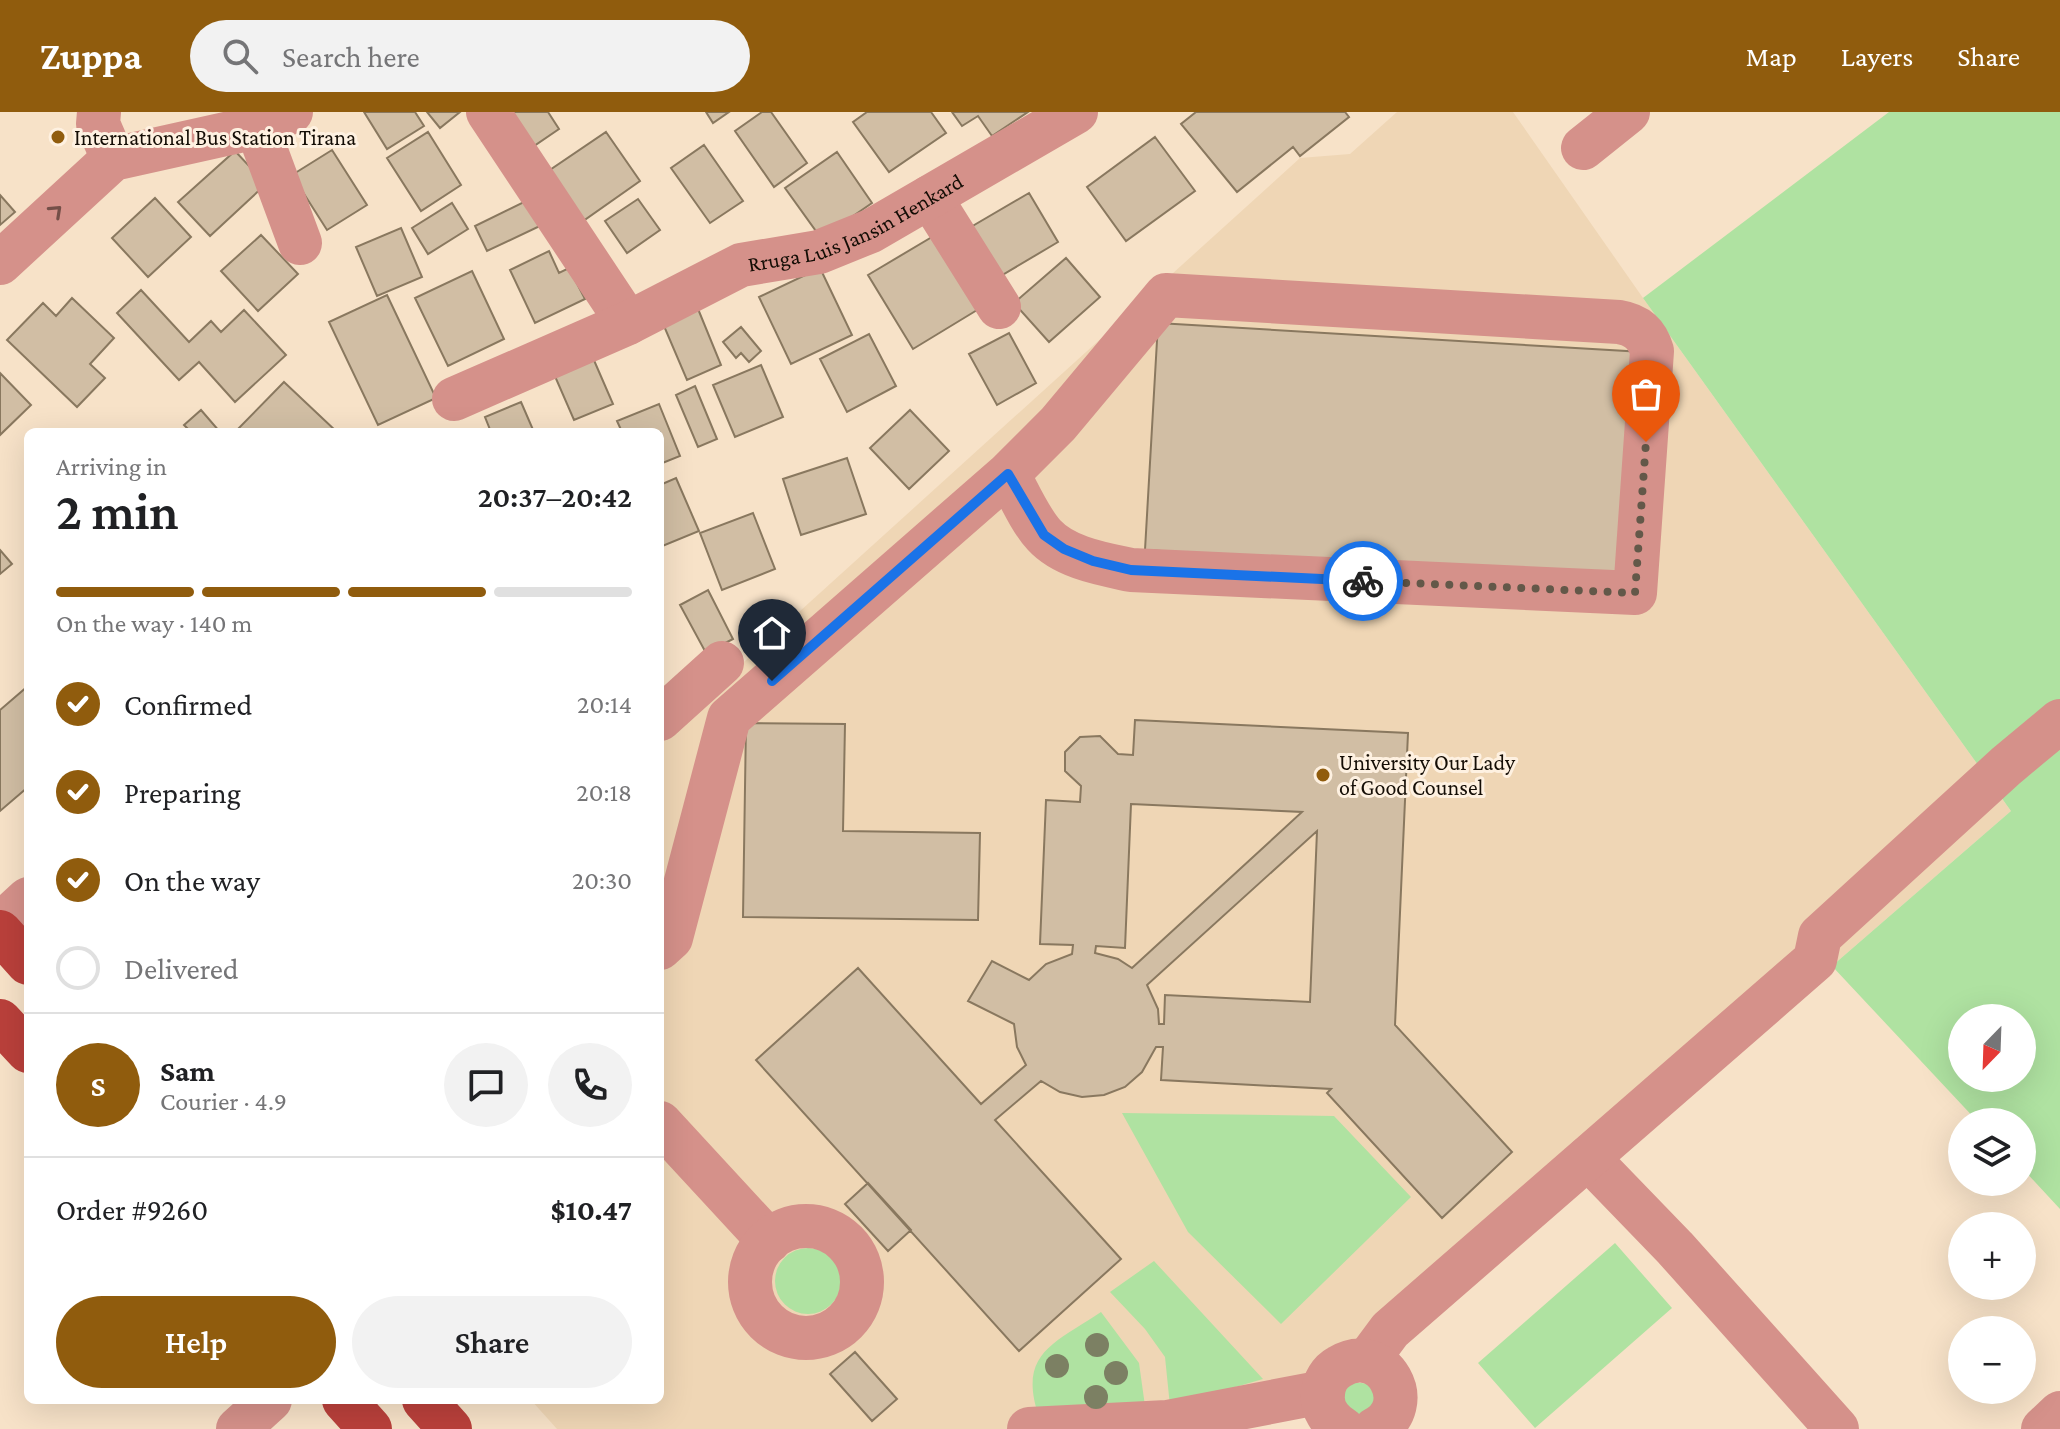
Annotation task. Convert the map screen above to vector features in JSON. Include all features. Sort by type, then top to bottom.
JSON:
[{"type":"main road","points":[[0,932],[24,959]]},
{"type":"main road","points":[[348,1404],[370,1429]]},
{"type":"main road","points":[[428,1404],[450,1429]]},
{"type":"street","points":[[99,112],[98,124],[113,159]]},
{"type":"street","points":[[488,112],[628,323]]},
{"type":"street","name":"Rruga Luis Jansin Henkard","points":[[454,399],[628,323],[741,265],[819,252],[871,231],[1076,112]]},
{"type":"street","points":[[1583,148],[1628,112]]},
{"type":"street","points":[[0,263],[113,159],[274,119],[300,243]]},
{"type":"street","points":[[930,197],[999,307]]},
{"type":"street","points":[[664,944],[671,938],[729,718],[1008,474],[1058,424],[1166,295],[1619,322],[1641,330],[1649,339],[1652,351],[1635,593],[1131,570],[1093,561],[1064,549],[1044,535],[1008,474]]},
{"type":"street","points":[[664,715],[722,663]]},
{"type":"street","points":[[1367,1361],[1390,1330],[1815,960],[1820,936],[2006,766],[2060,721]]},
{"type":"street","points":[[0,925],[24,903]]},
{"type":"street","points":[[664,1127],[769,1241]]},
{"type":"street","points":[[1588,1158],[1675,1248],[1837,1429]]},
{"type":"street","points":[[1029,1429],[1167,1422],[1356,1422],[1394,1407],[1393,1383],[1387,1373],[1367,1361],[1355,1360],[1333,1371],[1356,1422]]},
{"type":"street","points":[[238,1429],[266,1404]]},
{"type":"street","points":[[2043,1429],[2060,1413]]},
{"type":"shaded area","name":"University Our Lady of Good Counsel","points":[[1397,112],[1513,112],[2011,811],[1832,966],[1300,1405],[1208,1429],[557,1429],[535,1404],[664,1404],[664,734],[1300,158],[1350,154]]},
{"type":"green space","points":[[1889,112],[2060,112],[2060,1209],[2036,1183],[2036,1108],[1965,1108],[1950,1092],[2036,1092],[2036,1004],[1948,1004],[1948,1090],[1832,966],[2011,811],[1643,298]]},
{"type":"green space","points":[[1122,1113],[1334,1116],[1411,1197],[1281,1324],[1188,1232]]},
{"type":"green space","points":[[1615,1243],[1672,1308],[1535,1428],[1478,1363]]},
{"type":"green space","points":[[808,1248],[821,1250],[836,1263],[841,1281],[839,1294],[826,1309],[808,1314],[795,1312],[780,1299],[775,1281],[777,1268],[790,1253]]},
{"type":"green space","points":[[1154,1261],[1263,1379],[1170,1406],[1165,1357],[1145,1329],[1110,1292]]},
{"type":"green space","points":[[1101,1312],[1139,1363],[1145,1406],[1039,1417],[1033,1395],[1033,1378],[1044,1352]]},
{"type":"green space","points":[[1346,1381],[1377,1385],[1371,1415],[1351,1416],[1340,1393]]},
{"type":"building","points":[[364,112],[415,112],[424,126],[387,149]]},
{"type":"building","points":[[427,112],[460,112],[440,128]]},
{"type":"building","points":[[506,112],[548,112],[559,129],[531,148]]},
{"type":"building","points":[[706,112],[729,112],[713,123]]},
{"type":"building","points":[[762,112],[771,112],[807,163],[774,187],[735,131]]},
{"type":"building","points":[[867,112],[931,112],[946,133],[889,172],[853,122]]},
{"type":"building","points":[[952,112],[1028,112],[992,136],[978,116],[962,126]]},
{"type":"building","points":[[1196,112],[1345,112],[1349,117],[1300,156],[1293,147],[1237,192],[1181,124]]},
{"type":"building","points":[[428,132],[461,185],[421,211],[387,158]]},
{"type":"building","points":[[606,132],[640,181],[576,226],[541,176]]},
{"type":"building","points":[[1155,137],[1195,191],[1126,241],[1087,187]]},
{"type":"building","points":[[704,145],[743,201],[710,223],[671,168]]},
{"type":"building","points":[[332,150],[367,205],[327,230],[292,175]]},
{"type":"building","points":[[235,151],[266,184],[210,236],[178,202]]},
{"type":"building","points":[[837,152],[872,203],[821,238],[785,188]]},
{"type":"building","points":[[1029,193],[1058,242],[994,280],[964,231]]},
{"type":"building","points":[[0,195],[15,212],[0,225]]},
{"type":"building","points":[[155,198],[191,237],[148,277],[112,238]]},
{"type":"building","points":[[530,199],[542,225],[487,251],[475,226]]},
{"type":"building","points":[[638,199],[660,230],[627,253],[605,221]]},
{"type":"building","points":[[452,203],[468,229],[428,254],[412,228]]},
{"type":"building","points":[[401,228],[422,277],[377,296],[356,247]]},
{"type":"building","points":[[942,231],[987,304],[913,349],[868,275]]},
{"type":"building","points":[[261,235],[298,274],[258,311],[221,271]]},
{"type":"building","points":[[549,251],[559,273],[569,268],[585,299],[535,323],[510,270]]},
{"type":"building","points":[[1066,258],[1100,297],[1049,342],[1014,303]]},
{"type":"building","points":[[820,268],[852,335],[791,364],[759,297]]},
{"type":"building","points":[[472,271],[504,339],[448,366],[415,298]]},
{"type":"building","points":[[141,290],[189,342],[211,321],[221,332],[244,310],[286,355],[235,402],[199,362],[179,380],[117,313]]},
{"type":"building","points":[[387,295],[436,398],[378,425],[329,322]]},
{"type":"building","points":[[72,298],[114,338],[90,364],[105,378],[77,407],[7,340],[43,303],[56,316]]},
{"type":"building","points":[[696,304],[721,365],[687,380],[661,319]]},
{"type":"building","points":[[1158,323],[1643,352],[1623,579],[1145,550]]},
{"type":"building","points":[[741,327],[761,351],[749,362],[741,353],[736,358],[723,342]]},
{"type":"building","points":[[1009,333],[1036,383],[997,405],[969,354]]},
{"type":"building","points":[[869,334],[896,386],[847,412],[820,359]]},
{"type":"building","points":[[593,358],[613,404],[574,420],[554,374]]},
{"type":"building","points":[[761,365],[783,417],[735,437],[713,385]]},
{"type":"building","points":[[0,373],[31,405],[0,435]]},
{"type":"building","points":[[284,382],[333,428],[239,428]]},
{"type":"building","points":[[695,386],[717,439],[698,447],[676,395]]},
{"type":"building","points":[[521,402],[532,428],[489,428],[485,417]]},
{"type":"building","points":[[659,404],[680,456],[664,462],[664,428],[620,428],[617,421]]},
{"type":"building","points":[[201,410],[217,428],[187,428],[184,425]]},
{"type":"building","points":[[910,410],[949,451],[909,489],[870,448]]},
{"type":"building","points":[[847,458],[866,514],[801,535],[783,479]]},
{"type":"building","points":[[676,478],[699,531],[664,545],[664,483]]},
{"type":"building","points":[[753,513],[775,569],[722,590],[700,533]]},
{"type":"building","points":[[0,550],[12,564],[0,574]]},
{"type":"building","points":[[708,590],[733,639],[706,653],[680,605]]},
{"type":"building","points":[[24,689],[24,790],[0,811],[0,710]]},
{"type":"building","points":[[1135,720],[1408,733],[1395,1025],[1512,1152],[1442,1218],[1327,1093],[1331,1089],[1161,1080],[1163,1047],[1156,1047],[1142,1072],[1125,1087],[1104,1095],[1082,1097],[1060,1092],[1041,1081],[995,1120],[1121,1259],[1019,1351],[756,1060],[858,968],[981,1104],[1026,1065],[1017,1047],[1014,1024],[968,1001],[992,961],[1029,980],[1046,964],[1072,954],[1073,945],[1040,944],[1046,800],[1080,802],[1081,786],[1065,771],[1065,752],[1080,737],[1100,736],[1118,754],[1133,755]],"holes":[[[1131,804],[1302,812],[1132,968],[1118,959],[1095,953],[1096,946],[1125,948]],[[1317,831],[1310,1002],[1165,995],[1164,1024],[1159,1024],[1158,1009],[1147,985]]]},
{"type":"building","points":[[746,723],[845,724],[843,831],[980,833],[978,920],[743,917]]},
{"type":"building","points":[[868,1183],[911,1230],[888,1251],[845,1204]]},
{"type":"building","points":[[855,1352],[897,1399],[872,1421],[830,1374]]},
{"type":"way so far","points":[[1363,581],[1635,593],[1646,442]]},
{"type":"place","name":"International Bus Station Tirana","points":[[58,137]]},
{"type":"place","name":"University Our Lady of Good Counsel","points":[[1323,775]]},
{"type":"route","points":[[772,681],[1008,474],[1044,535],[1064,549],[1093,561],[1131,570],[1363,581]]}]
